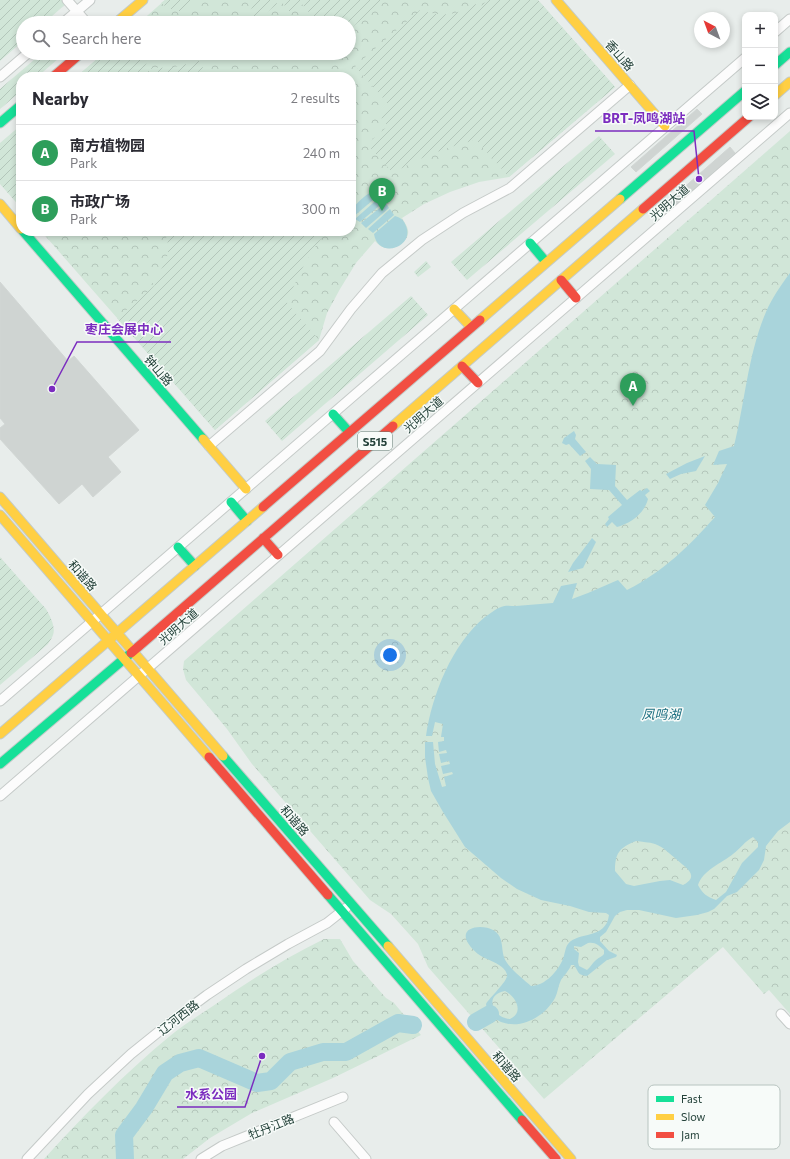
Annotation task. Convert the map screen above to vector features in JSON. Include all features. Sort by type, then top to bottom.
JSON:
[{"type":"main road","points":[[124,16],[143,0]]},
{"type":"main road","name":"香山路","points":[[556,0],[665,126]]},
{"type":"main road","points":[[778,62],[790,52]]},
{"type":"main road","points":[[59,72],[73,60]]},
{"type":"main road","points":[[778,92],[790,82]]},
{"type":"main road","name":"S515","points":[[0,734],[742,94]]},
{"type":"main road","points":[[0,123],[16,109]]},
{"type":"main road","name":"光明大道","points":[[0,764],[133,651],[746,120]]},
{"type":"main road","points":[[0,204],[16,222]]},
{"type":"main road","name":"钟山路","points":[[27,236],[246,489]]},
{"type":"main road","points":[[530,243],[546,262]]},
{"type":"main road","points":[[561,280],[576,298]]},
{"type":"main road","points":[[454,309],[471,327]]},
{"type":"main road","points":[[462,366],[478,383]]},
{"type":"main road","points":[[333,414],[349,432]]},
{"type":"main road","name":"和谐路","points":[[0,497],[570,1158]]},
{"type":"main road","points":[[231,502],[247,521]]},
{"type":"main road","name":"和谐路","points":[[0,515],[556,1159]]},
{"type":"main road","points":[[263,538],[278,555]]},
{"type":"main road","points":[[178,547],[195,566]]},
{"type":"street","points":[[67,0],[81,16]]},
{"type":"street","points":[[71,16],[90,0]]},
{"type":"street","points":[[778,29],[790,19]]},
{"type":"street","points":[[0,77],[20,60]]},
{"type":"street","points":[[0,701],[742,61]]},
{"type":"street","points":[[209,446],[320,351],[351,309],[382,273],[422,240],[463,213],[510,188],[630,85]]},
{"type":"street","name":"光明大道","points":[[0,796],[790,113]]},
{"type":"street","name":"辽河西路","points":[[27,1159],[88,1094],[131,1054],[172,1021],[246,969],[327,923],[351,904]]},
{"type":"street","points":[[781,1014],[790,1024]]},
{"type":"street","name":"牡丹江路","points":[[201,1159],[222,1146],[343,1097]]},
{"type":"street","points":[[334,1122],[366,1159]]},
{"type":"green space","points":[[0,0],[65,0],[67,3],[52,16],[16,16],[16,47],[0,61]]},
{"type":"green space","points":[[165,0],[538,0],[615,87],[509,177],[479,182],[450,192],[424,204],[402,218],[408,230],[407,238],[402,244],[394,248],[380,246],[375,241],[356,263],[340,289],[327,313],[319,340],[215,430],[45,236],[356,236],[356,72],[82,72],[96,60],[356,60],[356,16],[147,16]]},
{"type":"green space","points":[[165,0],[197,0],[189,8],[180,11],[170,9],[161,3]]},
{"type":"green space","points":[[256,0],[275,0],[277,4],[262,16],[248,16]]},
{"type":"green space","points":[[280,0],[384,0],[356,24],[356,16],[312,16],[301,3],[290,12]]},
{"type":"green space","points":[[488,0],[538,0],[615,87],[509,177],[476,140],[433,154],[413,162],[393,173],[367,144],[388,126],[378,114],[389,105],[355,66],[420,10],[436,14],[449,14],[461,11],[476,4],[479,8]]},
{"type":"green space","points":[[34,60],[57,60],[43,72],[20,72]]},
{"type":"green space","points":[[96,60],[147,60],[144,68],[150,72],[82,72]]},
{"type":"green space","points":[[198,60],[203,68],[198,72],[156,72],[149,67],[162,68],[186,64]]},
{"type":"green space","points":[[16,75],[16,95],[0,109],[0,89]]},
{"type":"green space","points":[[16,129],[16,202],[0,184],[0,143]]},
{"type":"green space","points":[[790,131],[790,1014],[769,990],[764,994],[723,947],[544,1099],[428,967],[418,944],[391,914],[370,900],[252,764],[227,729],[186,680],[183,669],[184,661]]},
{"type":"green space","points":[[599,136],[615,154],[467,280],[451,262]]},
{"type":"green space","points":[[166,236],[323,236],[304,265],[287,303],[319,340],[215,430],[117,318],[155,285],[151,282],[158,274],[166,260],[168,255],[168,244]]},
{"type":"green space","points":[[426,261],[431,267],[418,277],[414,272]]},
{"type":"green space","points":[[411,296],[428,315],[282,441],[265,421]]},
{"type":"green space","points":[[0,557],[46,609],[52,622],[54,632],[48,644],[0,685]]},
{"type":"green space","points":[[324,939],[340,939],[353,961],[386,998],[394,1003],[421,1035],[333,1078],[252,1113],[210,1138],[183,1159],[44,1159],[105,1095],[153,1050],[175,1032],[267,970]]},
{"type":"water","points":[[377,189],[380,194],[356,214],[356,204]]},
{"type":"water","points":[[381,196],[385,201],[360,222],[356,218]]},
{"type":"water","points":[[386,203],[389,208],[366,228],[361,223]]},
{"type":"water","points":[[390,209],[394,215],[373,233],[368,229]]},
{"type":"water","points":[[395,216],[402,220],[406,226],[407,233],[405,240],[401,245],[395,248],[382,247],[377,242],[374,234]]},
{"type":"water","name":"凤鸣湖","points":[[790,273],[790,822],[778,831],[766,846],[764,860],[759,870],[737,892],[727,896],[714,909],[697,915],[676,918],[639,910],[627,910],[620,912],[615,916],[606,932],[600,937],[600,941],[609,951],[617,955],[616,957],[607,960],[587,976],[580,974],[574,965],[571,965],[561,980],[551,1005],[539,1016],[525,1023],[509,1024],[501,1022],[491,1015],[486,1004],[507,978],[506,971],[504,968],[481,956],[472,949],[466,937],[466,933],[469,930],[483,927],[489,928],[497,933],[501,939],[503,954],[508,965],[531,986],[546,981],[561,964],[568,944],[573,940],[597,932],[603,928],[607,923],[609,915],[606,913],[589,912],[570,906],[541,900],[517,889],[501,878],[465,847],[431,791],[425,757],[425,742],[433,742],[435,764],[442,787],[446,786],[444,777],[453,774],[452,772],[443,774],[441,766],[450,764],[449,761],[441,763],[439,754],[447,753],[446,750],[439,752],[438,742],[444,741],[444,737],[441,737],[443,724],[435,722],[432,736],[426,736],[433,704],[445,671],[453,656],[473,628],[497,609],[504,606],[553,603],[561,586],[577,583],[572,599],[618,580],[627,590],[653,575],[675,558],[715,517],[705,505],[727,464],[713,465],[719,451],[734,446],[751,361],[760,328],[771,302]],"holes":[[[753,837],[758,842],[758,847],[742,863],[726,892],[716,900],[710,898],[698,885],[700,880],[708,871],[736,852]],[[636,841],[653,843],[666,850],[686,867],[691,874],[691,878],[683,885],[670,880],[634,886],[626,884],[615,871],[617,855],[626,846]],[[588,943],[595,943],[604,950],[604,954],[587,970],[579,966],[579,953],[574,949],[574,946],[581,947]],[[505,991],[509,993],[517,1004],[517,1012],[515,1016],[510,1019],[504,1018],[495,1011],[492,1001],[498,993]]]},
{"type":"water","points":[[574,431],[576,435],[575,439],[586,452],[580,456],[569,444],[566,445],[562,443],[564,438]]},
{"type":"water","points":[[705,456],[696,471],[681,474],[670,479],[666,474],[687,463]]},
{"type":"water","points":[[590,457],[597,464],[616,465],[615,486],[627,500],[640,490],[642,491],[647,488],[650,491],[645,495],[648,499],[643,509],[632,520],[617,527],[612,522],[607,527],[605,524],[609,519],[608,517],[622,505],[609,490],[590,489],[591,469],[585,461]]},
{"type":"water","points":[[592,538],[596,542],[583,568],[568,572],[573,563]]},
{"type":"building","points":[[697,109],[702,114],[636,172],[631,167]]},
{"type":"building","points":[[730,147],[735,153],[669,211],[664,205]]},
{"type":"building","points":[[0,282],[68,361],[74,356],[139,430],[108,457],[121,472],[93,497],[82,484],[59,504],[0,439],[0,428],[5,424],[0,418]]},
{"type":"waterway","points":[[476,1022],[490,1014]]},
{"type":"waterway","points":[[125,1159],[124,1135],[144,1108],[165,1073],[180,1063],[199,1058],[257,1083],[271,1081],[290,1062],[323,1052],[346,1052],[398,1023],[413,1025]]},
{"type":"traffic: fast","points":[[778,62],[790,52]]},
{"type":"traffic: fast","points":[[620,199],[742,94]]},
{"type":"traffic: fast","points":[[0,123],[16,109]]},
{"type":"traffic: fast","points":[[27,236],[203,439]]},
{"type":"traffic: fast","points":[[530,243],[546,262]]},
{"type":"traffic: fast","points":[[333,414],[349,432]]},
{"type":"traffic: fast","points":[[231,502],[247,521]]},
{"type":"traffic: fast","points":[[178,547],[195,566]]},
{"type":"traffic: fast","points":[[0,764],[131,653]]},
{"type":"traffic: fast","points":[[223,756],[388,946]]},
{"type":"traffic: fast","points":[[328,895],[522,1120]]},
{"type":"traffic: slow","points":[[124,16],[143,0]]},
{"type":"traffic: slow","points":[[556,0],[665,126]]},
{"type":"traffic: slow","points":[[778,92],[790,82]]},
{"type":"traffic: slow","points":[[480,320],[620,199]]},
{"type":"traffic: slow","points":[[0,204],[16,223]]},
{"type":"traffic: slow","points":[[393,426],[643,209]]},
{"type":"traffic: slow","points":[[454,309],[471,327]]},
{"type":"traffic: slow","points":[[203,439],[246,489]]},
{"type":"traffic: slow","points":[[0,497],[223,756]]},
{"type":"traffic: slow","points":[[0,734],[263,507]]},
{"type":"traffic: slow","points":[[0,515],[209,757]]},
{"type":"traffic: slow","points":[[388,946],[571,1159]]},
{"type":"traffic: jam","points":[[59,72],[73,60]]},
{"type":"traffic: jam","points":[[643,209],[746,120]]},
{"type":"traffic: jam","points":[[561,280],[576,298]]},
{"type":"traffic: jam","points":[[263,507],[480,320]]},
{"type":"traffic: jam","points":[[462,366],[478,383]]},
{"type":"traffic: jam","points":[[131,653],[393,426]]},
{"type":"traffic: jam","points":[[263,538],[278,555]]},
{"type":"traffic: jam","points":[[209,757],[328,895]]},
{"type":"traffic: jam","points":[[522,1120],[556,1159]]},
{"type":"place","name":"BRT-凤鸣湖站","points":[[699,179]]},
{"type":"place","name":"市政广场","points":[[382,211]]},
{"type":"place","name":"枣庄会展中心","points":[[52,389]]},
{"type":"place","name":"南方植物园","points":[[633,406]]},
{"type":"place","name":"水系公园","points":[[262,1056]]}]
